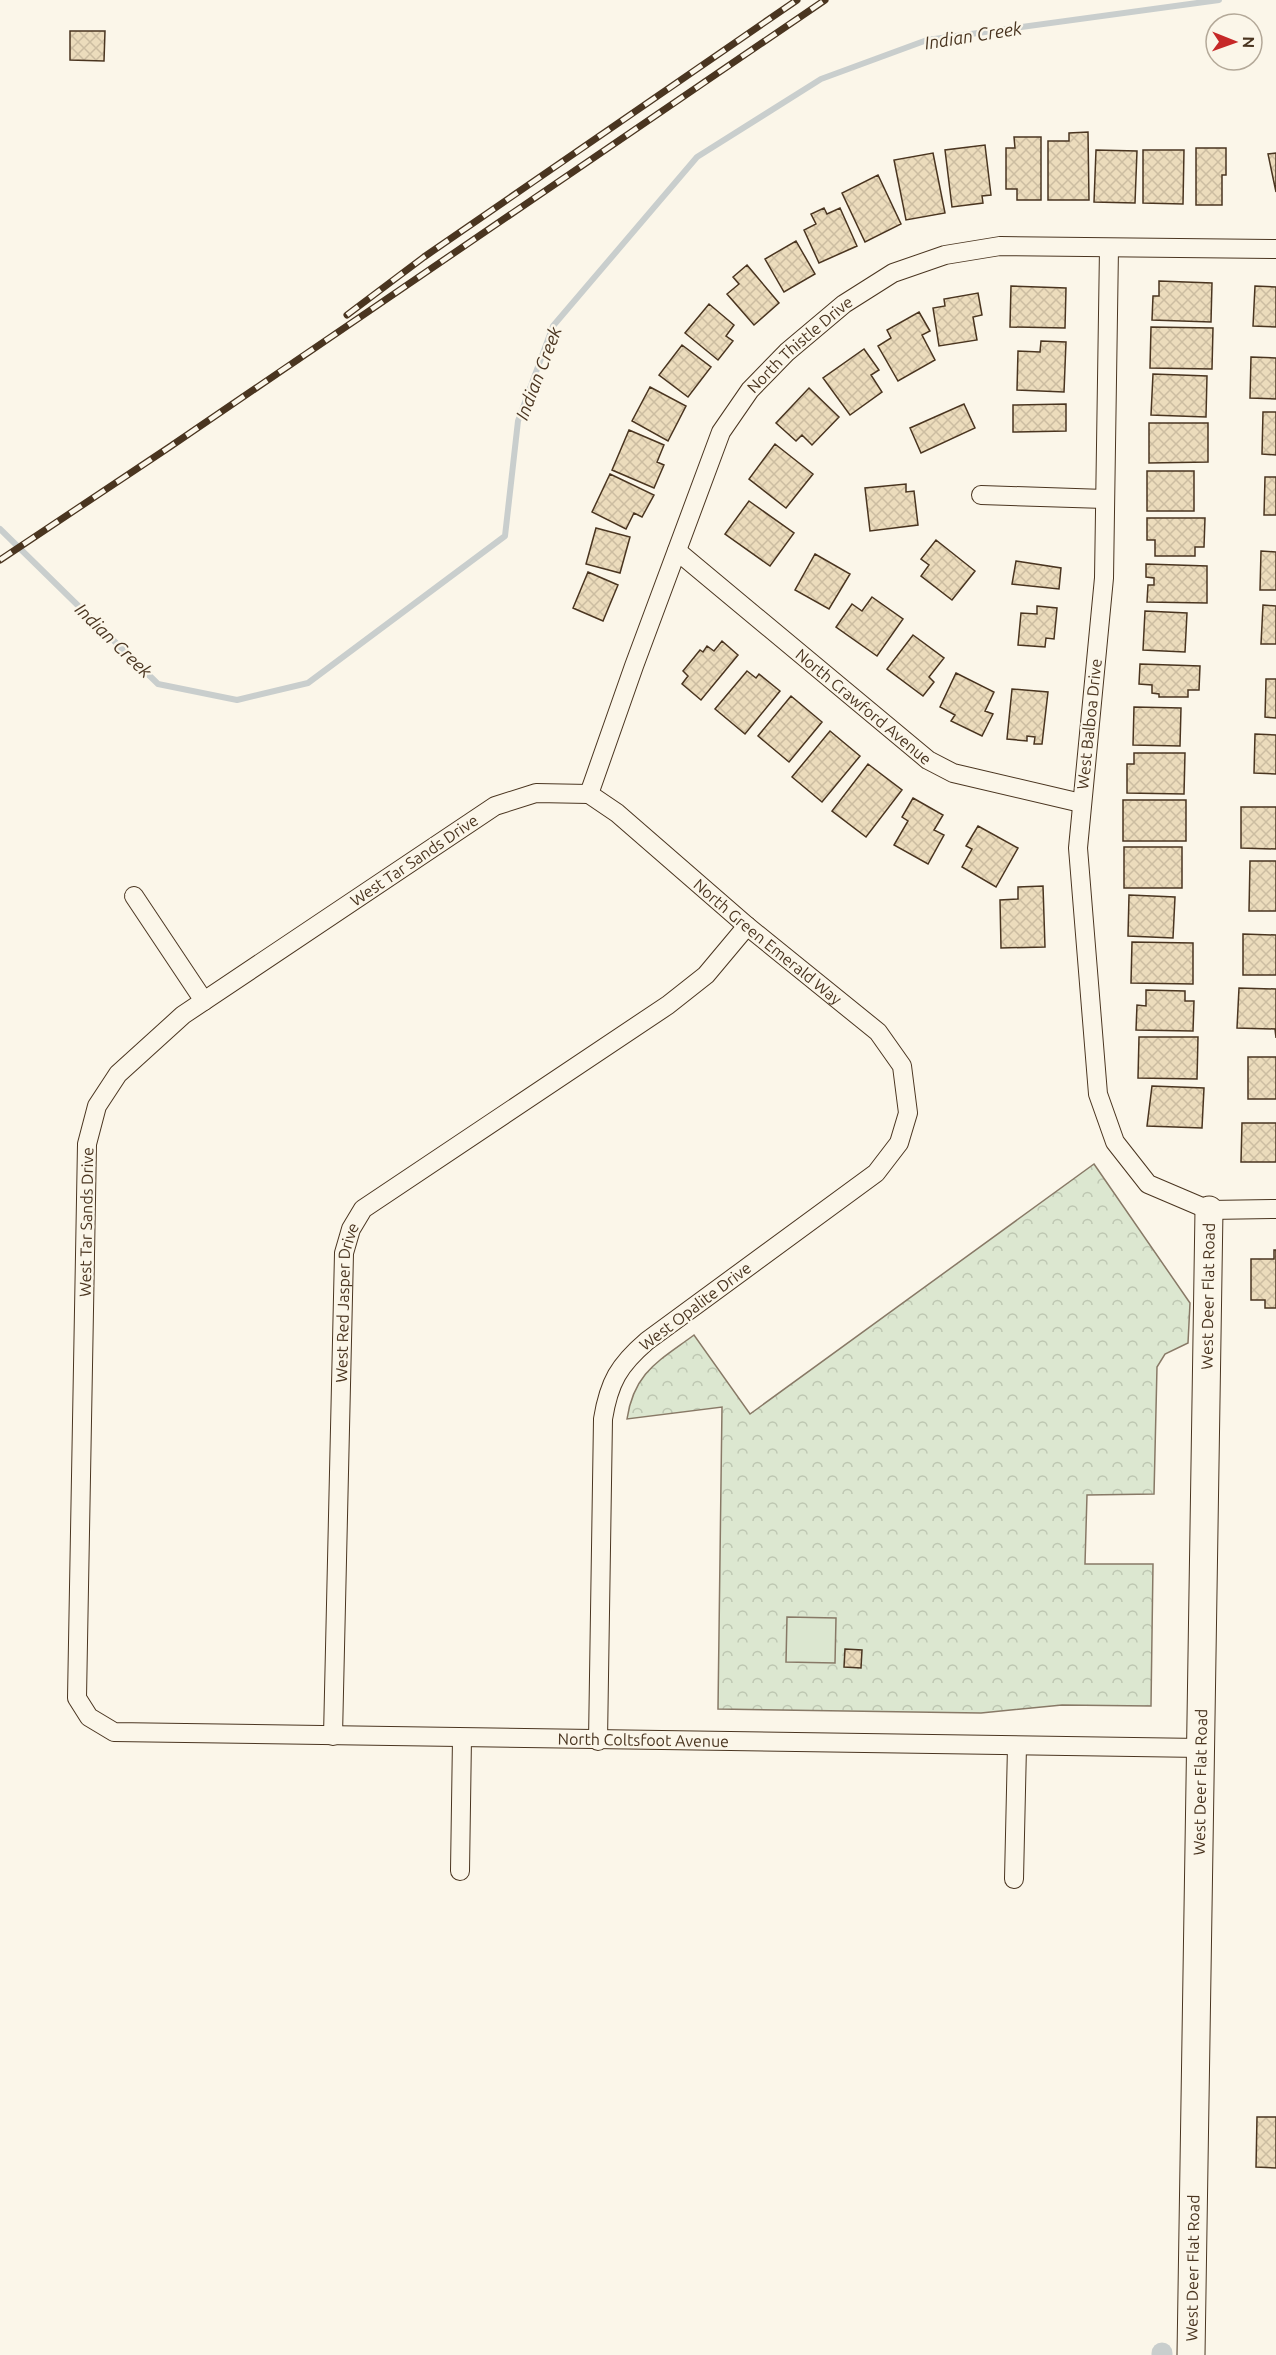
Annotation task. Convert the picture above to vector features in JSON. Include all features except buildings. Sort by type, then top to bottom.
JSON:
[{"type":"street","name":"North Thistle Drive","points":[[589,794],[721,432],[750,390],[788,352],[843,304],[893,273],[945,255],[1000,246],[1276,249]]},
{"type":"street","name":"West Balboa Drive","points":[[1109,248],[1104,578],[1078,848],[1098,1094],[1115,1142],[1148,1184],[1209,1210]]},
{"type":"street","points":[[981,495],[1105,499]]},
{"type":"street","name":"North Crawford Avenue","points":[[677,551],[928,760],[953,773],[1081,804]]},
{"type":"street","name":"West Tar Sands Drive","points":[[89,1717],[77,1698],[87,1144],[97,1106],[118,1074],[183,1015],[495,806],[537,793],[589,794]]},
{"type":"street","name":"North Green Emerald Way","points":[[589,794],[617,813],[747,926],[878,1032],[902,1066],[908,1113]]},
{"type":"street","points":[[134,896],[204,1001]]},
{"type":"street","name":"West Red Jasper Drive","points":[[333,1736],[344,1252],[351,1228],[363,1209],[668,1005],[706,975],[747,926]]},
{"type":"street","name":"West Opalite Drive","points":[[598,1741],[603,1419],[606,1398],[614,1377],[630,1356],[647,1341],[876,1173],[899,1143],[908,1113]]},
{"type":"street","points":[[1209,1210],[1276,1209]]},
{"type":"street","name":"West Deer Flat Road","points":[[1191,2355],[1209,1210]]},
{"type":"street","name":"North Coltsfoot Avenue","points":[[89,1717],[114,1732],[598,1741],[1201,1748]]},
{"type":"street","points":[[460,1871],[462,1738]]},
{"type":"street","points":[[1014,1879],[1017,1746]]},
{"type":"green space","points":[[1094,1164],[1190,1303],[1188,1343],[1165,1354],[1157,1367],[1154,1494],[1087,1495],[1085,1564],[1153,1564],[1151,1706],[1062,1705],[981,1713],[718,1709],[722,1407],[627,1419],[630,1403],[642,1379],[659,1361],[694,1335],[750,1414]]},
{"type":"green space","points":[[787,1617],[836,1618],[835,1663],[786,1662]]},
{"type":"waterway","name":"Indian Creek","points":[[0,529],[158,684],[237,700],[308,683],[505,536],[518,421],[553,326],[697,157],[821,79],[927,40],[1219,0]]},
{"type":"railway","points":[[347,315],[424,257],[797,0]]},
{"type":"railway","points":[[0,560],[825,0]]}]
